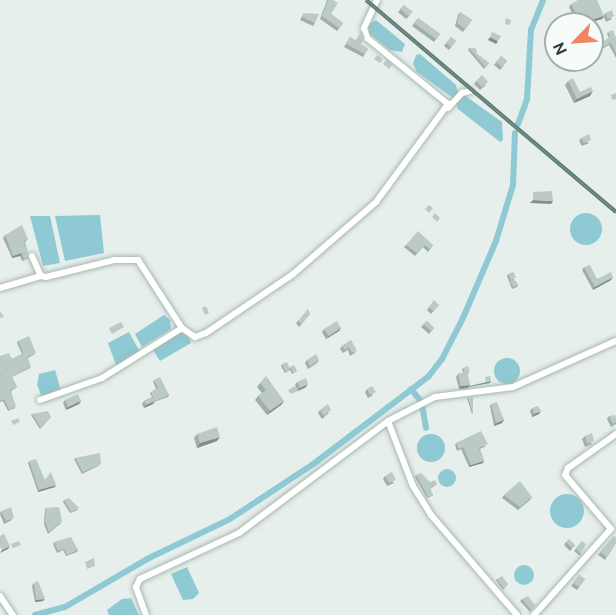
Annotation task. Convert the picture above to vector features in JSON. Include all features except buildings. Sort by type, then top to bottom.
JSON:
[{"type":"street","points":[[377,0],[364,28],[367,38],[443,99],[448,108]]},
{"type":"street","points":[[0,288],[114,260],[138,260],[182,327],[195,337],[206,333],[293,274],[333,242],[376,202],[399,168],[458,96],[470,91]]},
{"type":"street","points":[[32,256],[42,276]]},
{"type":"street","points":[[39,400],[102,378],[182,327]]},
{"type":"street","points":[[146,615],[136,587],[140,579],[239,533],[388,421],[435,397],[513,387],[616,341]]},
{"type":"street","points":[[388,421],[413,486],[431,515],[517,615]]},
{"type":"street","points":[[534,615],[611,530],[565,475],[568,468],[616,434]]},
{"type":"street","points":[[0,596],[13,615]]},
{"type":"water","points":[[376,20],[405,44],[402,52],[390,50],[370,34],[368,25]]},
{"type":"water","points":[[420,54],[456,85],[458,94],[453,98],[417,72],[413,64],[416,55]]},
{"type":"water","points":[[464,95],[502,122],[503,140],[500,142],[458,109],[456,103]]},
{"type":"water","points":[[586,213],[597,218],[602,229],[597,240],[586,245],[575,240],[570,229],[575,218]]},
{"type":"water","points":[[100,215],[104,253],[65,261],[55,216]]},
{"type":"water","points":[[30,216],[50,216],[60,263],[43,266]]},
{"type":"water","points":[[164,315],[170,320],[171,329],[142,347],[135,334]]},
{"type":"water","points":[[129,332],[140,352],[117,368],[108,343]]},
{"type":"water","points":[[180,332],[188,335],[191,343],[160,361],[153,350]]},
{"type":"water","points":[[507,358],[516,362],[520,371],[516,380],[507,384],[498,380],[494,371],[498,362]]},
{"type":"water","points":[[55,370],[61,391],[42,397],[37,385],[39,374]]},
{"type":"water","points":[[431,434],[441,438],[445,448],[441,458],[431,462],[421,458],[417,448],[421,438]]},
{"type":"water","points":[[443,469],[451,469],[456,474],[454,485],[443,487],[438,482],[438,474]]},
{"type":"water","points":[[567,494],[579,499],[584,511],[579,523],[567,528],[555,523],[550,511],[555,499]]},
{"type":"water","points":[[524,565],[531,568],[534,575],[531,582],[524,585],[517,582],[514,575],[517,568]]},
{"type":"water","points":[[187,567],[199,593],[193,599],[183,600],[171,574]]},
{"type":"water","points":[[131,598],[139,615],[109,615],[107,610],[122,599]]},
{"type":"waterway","points":[[518,124],[527,99],[531,30],[543,0]]},
{"type":"waterway","points":[[35,615],[65,607],[147,559],[230,519],[312,465],[428,377],[442,359],[463,318],[496,241],[513,185],[515,133]]},
{"type":"waterway","points":[[411,389],[420,400]]},
{"type":"waterway","points":[[422,405],[426,428]]},
{"type":"railway","points":[[366,0],[616,212]]}]
